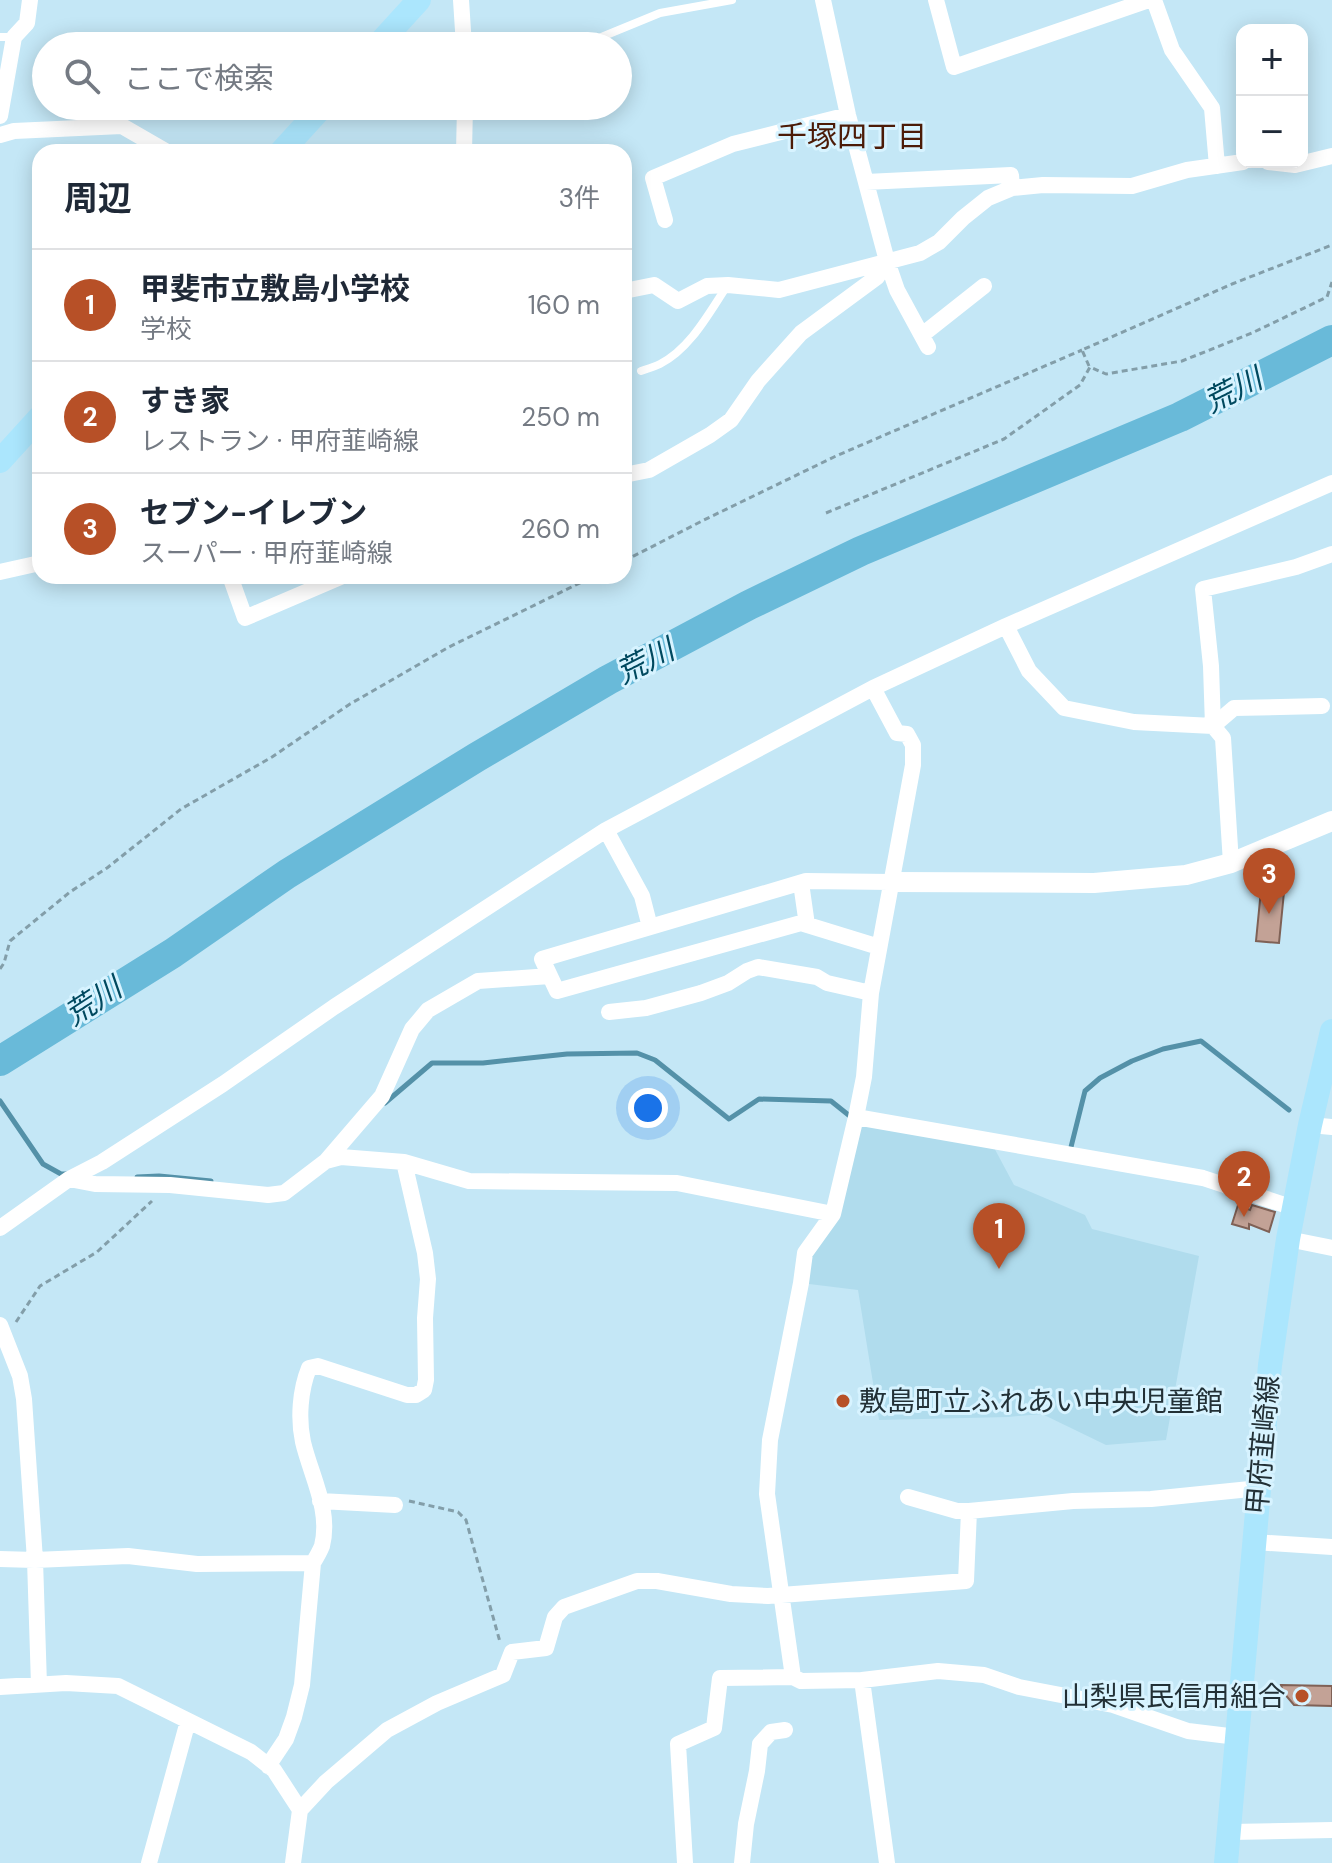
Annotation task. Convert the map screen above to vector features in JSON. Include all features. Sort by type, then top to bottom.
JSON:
[{"type":"main road","points":[[390,32],[419,0]]},
{"type":"main road","points":[[288,144],[310,120]]},
{"type":"main road","points":[[0,461],[32,426]]},
{"type":"main road","name":"甲府韮崎線","points":[[1226,1863],[1270,1365],[1294,1208],[1321,1126],[1332,1031]]},
{"type":"street","points":[[0,116],[7,37],[27,23],[30,0]]},
{"type":"street","points":[[461,0],[463,32]]},
{"type":"street","points":[[823,0],[848,115],[887,261],[897,290],[925,341],[984,286]]},
{"type":"street","points":[[936,0],[954,67],[1151,0],[1172,50],[1212,108],[1217,166]]},
{"type":"street","points":[[665,220],[653,178],[733,144],[848,115]]},
{"type":"street","points":[[464,144],[465,120]]},
{"type":"street","points":[[0,135],[14,131],[122,126],[153,144]]},
{"type":"street","points":[[1308,162],[1332,156]]},
{"type":"street","points":[[632,289],[654,285],[678,301],[707,286],[779,290],[920,253],[939,242],[988,198],[1012,188],[1043,185],[1132,186],[1187,170],[1236,163]]},
{"type":"street","points":[[866,182],[1011,175],[1012,188]]},
{"type":"street","points":[[632,473],[649,470],[731,420],[758,381],[801,333],[877,277],[887,261]]},
{"type":"street","points":[[0,1228],[69,1179],[102,1162],[211,1092],[334,1007],[606,830],[873,688],[1332,483]]},
{"type":"street","points":[[1231,863],[1223,738],[1213,726],[1203,589],[1296,567],[1332,554]]},
{"type":"street","points":[[0,572],[32,565]]},
{"type":"street","points":[[233,584],[245,618],[324,584]]},
{"type":"street","points":[[1006,626],[1029,671],[1064,708],[1134,722],[1213,726],[1234,708],[1322,706]]},
{"type":"street","points":[[793,1677],[767,1494],[770,1440],[805,1253],[833,1214],[856,1117],[864,1077],[871,993],[913,765],[913,745],[907,734],[897,733],[873,688]]},
{"type":"street","points":[[879,947],[801,923],[557,991],[542,959],[806,881],[1094,883],[1186,875],[1231,863],[1332,821]]},
{"type":"street","points":[[606,830],[642,896],[650,927]]},
{"type":"street","points":[[801,883],[807,925]]},
{"type":"street","points":[[609,1012],[646,1008],[701,993],[758,967],[817,977],[827,983],[871,993]]},
{"type":"street","points":[[69,1179],[95,1184],[170,1185],[268,1195],[284,1193],[326,1161],[382,1096],[412,1029],[428,1010],[478,981],[550,976]]},
{"type":"street","points":[[856,1117],[1203,1178],[1294,1208]]},
{"type":"street","points":[[326,1161],[341,1157],[404,1162],[469,1181],[677,1183],[833,1214]]},
{"type":"street","points":[[268,1766],[286,1739],[302,1685],[313,1563],[322,1547],[324,1514],[303,1443],[300,1419],[305,1377],[309,1368],[318,1366],[407,1395],[416,1395],[424,1390],[428,1279],[404,1162]]},
{"type":"street","points":[[1288,1239],[1332,1248]]},
{"type":"street","points":[[3,1333],[20,1376],[24,1399],[35,1560],[39,1685]]},
{"type":"street","points":[[908,1497],[957,1511],[969,1511],[1260,1488]]},
{"type":"street","points":[[320,1501],[395,1505]]},
{"type":"street","points":[[293,1863],[300,1810],[326,1782],[387,1730],[437,1703],[503,1675],[512,1652],[546,1648],[555,1617],[564,1607],[637,1581],[768,1596],[966,1581],[969,1511]]},
{"type":"street","points":[[1254,1542],[1332,1547]]},
{"type":"street","points":[[0,1559],[128,1556],[197,1564],[313,1563]]},
{"type":"street","points":[[685,1863],[678,1744],[714,1728],[720,1678],[862,1680],[938,1671],[984,1675],[1019,1687],[1113,1705],[1188,1731],[1237,1737]]},
{"type":"street","points":[[862,1680],[887,1863]]},
{"type":"street","points":[[0,1687],[95,1683],[118,1686],[251,1752],[274,1770],[300,1810]]},
{"type":"street","points":[[149,1863],[188,1721]]},
{"type":"street","points":[[742,1863],[760,1744],[771,1732],[785,1730]]},
{"type":"street","points":[[1230,1832],[1332,1830]]},
{"type":"lane","points":[[614,32],[660,13],[732,0]]},
{"type":"lane","points":[[641,371],[677,353],[728,285]]},
{"type":"path","points":[[632,557],[836,456],[1232,284],[1332,245]]},
{"type":"path","points":[[1082,350],[1090,367],[1106,374],[1182,361],[1252,333],[1330,296],[1332,282]]},
{"type":"path","points":[[826,513],[1004,439],[1080,385],[1090,367]]},
{"type":"path","points":[[0,969],[10,941],[181,809],[261,764],[350,704],[437,654],[578,584]]},
{"type":"path","points":[[3,1333],[40,1286],[97,1252],[170,1185]]},
{"type":"path","points":[[395,1505],[404,1500],[458,1512],[466,1520],[499,1641],[512,1652]]},
{"type":"shaded area","points":[[856,1117],[991,1142],[1014,1185],[1085,1215],[1092,1229],[1199,1256],[1166,1440],[1106,1445],[1042,1414],[879,1420],[858,1290],[801,1283],[805,1253],[833,1214]]},
{"type":"building","points":[[1261,890],[1284,892],[1279,943],[1256,941]]},
{"type":"building","points":[[1238,1205],[1250,1210],[1252,1205],[1275,1212],[1269,1232],[1249,1224],[1249,1229],[1232,1224]]},
{"type":"building","points":[[1281,1685],[1332,1686],[1332,1706],[1294,1705]]},
{"type":"waterway","name":"荒川","points":[[0,1061],[173,953],[287,874],[608,680],[749,605],[861,551],[1180,417],[1332,340]]},
{"type":"waterway","points":[[1070,1151],[1085,1091],[1100,1078],[1163,1049],[1201,1041],[1289,1110]]},
{"type":"waterway","points":[[385,1103],[432,1063],[483,1063],[567,1054],[637,1053],[655,1060],[729,1119],[759,1099],[831,1101],[851,1117]]},
{"type":"waterway","points":[[0,1101],[43,1164],[67,1174]]},
{"type":"waterway","points":[[137,1177],[211,1181]]},
{"type":"place","name":"セブン-イレブン","points":[[1269,914]]},
{"type":"place","name":"すき家","points":[[1244,1217]]},
{"type":"place","name":"甲斐市立敷島小学校","points":[[999,1269]]},
{"type":"place","name":"敷島町立ふれあい中央児童館","points":[[843,1401]]},
{"type":"place","name":"山梨県民信用組合","points":[[1302,1696]]},
{"type":"district","name":"千塚四丁目","points":[[852,136]]}]
